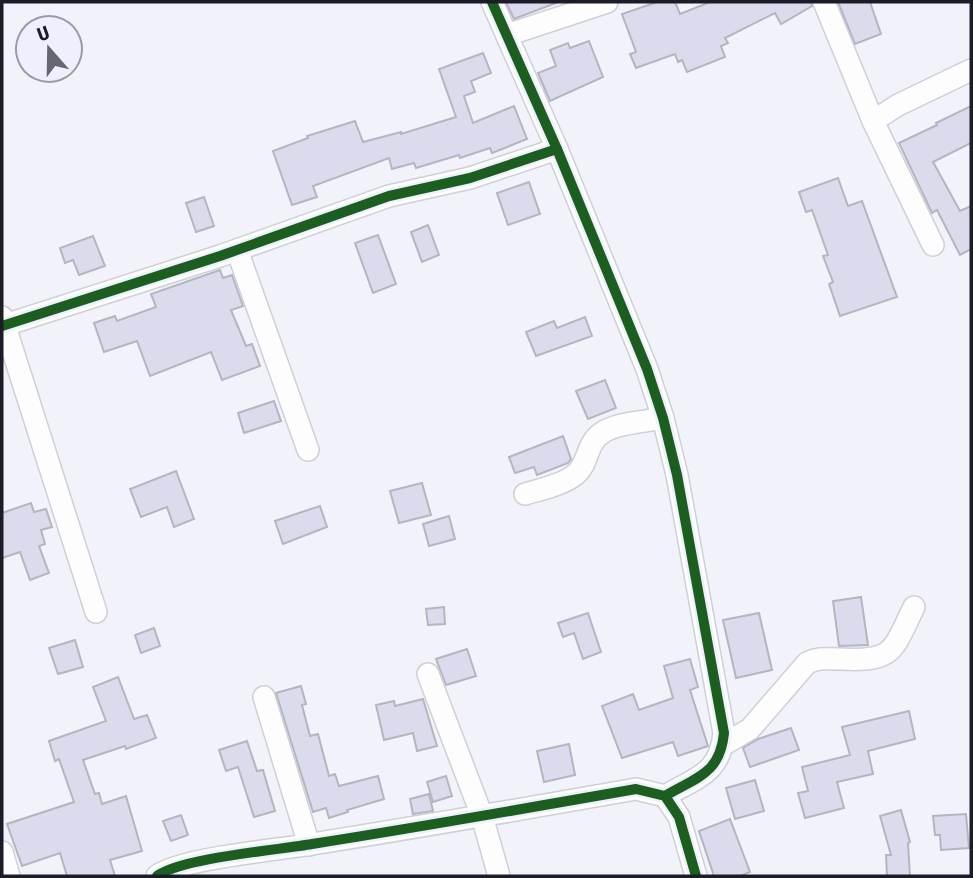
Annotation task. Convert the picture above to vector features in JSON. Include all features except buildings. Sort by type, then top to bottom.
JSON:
[{"type":"street","points":[[492,2],[557,149],[647,369],[677,475],[724,733],[720,757],[709,770],[665,796]]},
{"type":"street","points":[[507,35],[607,2]]},
{"type":"street","points":[[824,2],[873,121],[933,246]]},
{"type":"street","points":[[873,121],[898,105],[971,70]]},
{"type":"street","points":[[96,612],[3,323],[237,250],[389,196],[470,178],[557,149]]},
{"type":"street","points":[[237,250],[308,450]]},
{"type":"street","points":[[525,494],[560,483],[576,474],[583,464],[590,443],[605,431],[663,418]]},
{"type":"street","points":[[723,745],[750,729],[807,663],[816,659],[871,659],[888,654],[895,646],[914,607]]},
{"type":"street","points":[[428,674],[482,816],[499,876]]},
{"type":"street","points":[[264,697],[309,845]]},
{"type":"street","points":[[157,876],[209,860],[636,789],[665,796],[679,817],[696,876]]},
{"type":"street","points":[[2,852],[9,876]]},
{"type":"cycle path","points":[[492,2],[557,149],[647,369],[677,475],[724,733],[722,747],[712,766],[697,779],[665,796]]},
{"type":"cycle path","points":[[2,326],[220,256],[389,196],[470,178],[557,149]]},
{"type":"cycle path","points":[[157,876],[187,864],[208,860],[636,789],[665,796],[679,817],[696,876]]}]
